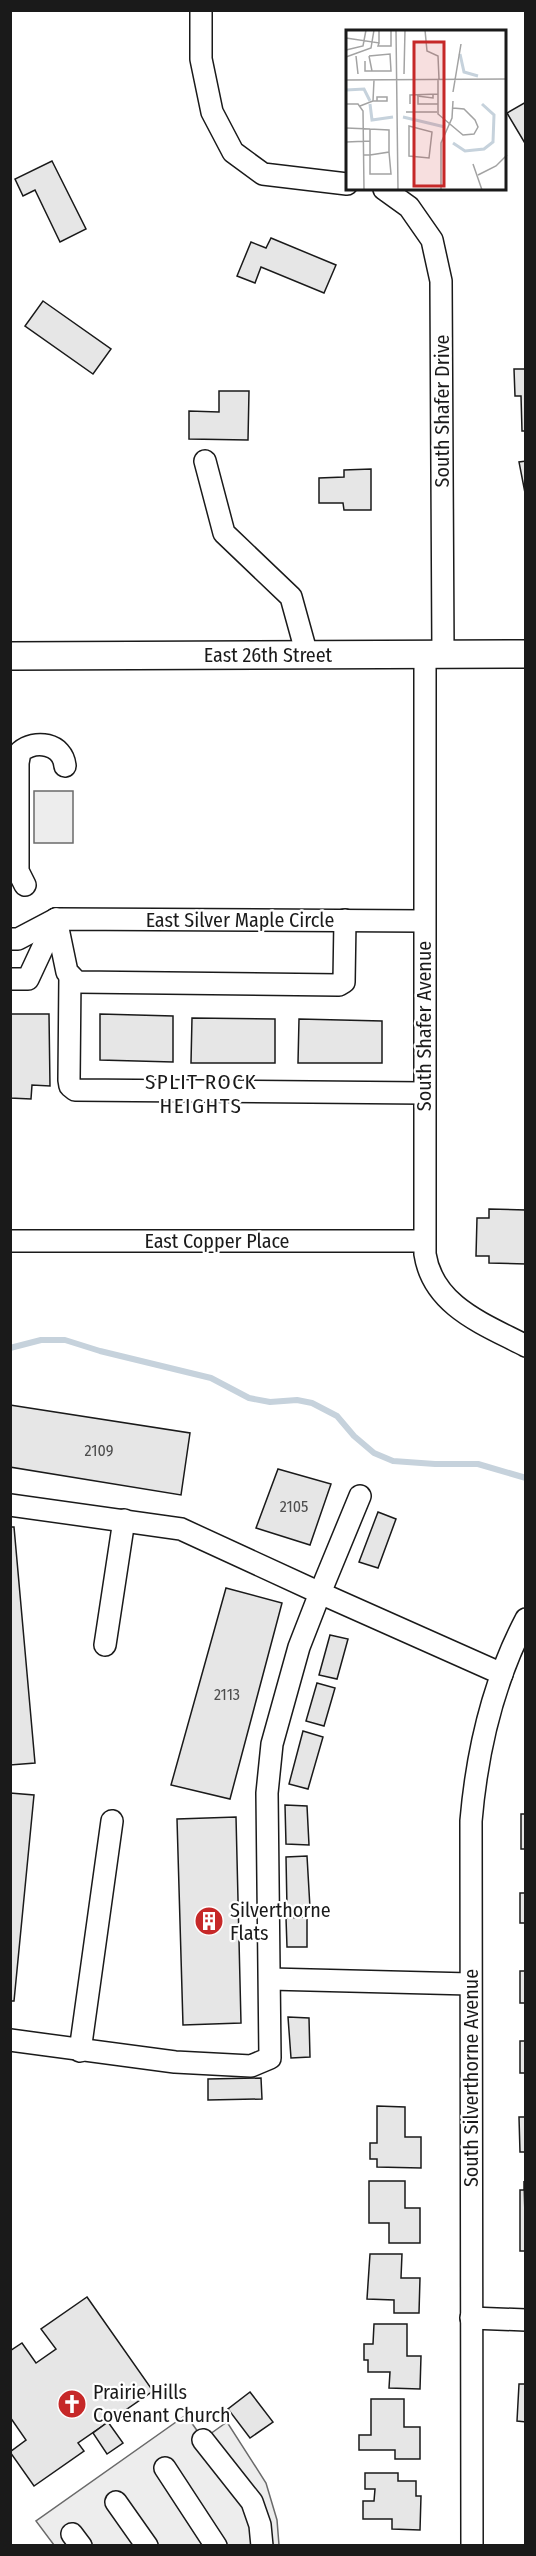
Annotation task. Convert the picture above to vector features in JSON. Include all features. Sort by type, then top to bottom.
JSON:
[{"type":"main road","name":"East 26th Street","points":[[10,656],[525,654]]},
{"type":"street","points":[[201,10],[201,59],[212,112],[232,152],[263,174],[346,184]]},
{"type":"street","name":"South Shafer Drive","points":[[385,190],[409,207],[432,240],[441,281],[434,654]]},
{"type":"street","points":[[205,461],[224,533],[291,597],[307,655]]},
{"type":"street","name":"South Shafer Avenue","points":[[434,654],[424,921],[424,1241],[427,1268],[442,1293],[471,1317],[525,1346]]},
{"type":"street","points":[[25,885],[18,871],[18,763],[20,752],[30,745],[49,745],[61,754],[65,766]]},
{"type":"street","points":[[10,939],[18,939],[56,919]]},
{"type":"street","points":[[56,919],[67,972],[77,982],[87,984],[339,985],[344,982],[345,972],[345,920]]},
{"type":"street","points":[[10,979],[28,979],[56,919]]},
{"type":"street","name":"East Silver Maple Circle","points":[[56,919],[424,921]]},
{"type":"street","points":[[70,975],[69,1080],[70,1086],[75,1090],[424,1094]]},
{"type":"street","name":"East Copper Place","points":[[10,1241],[424,1241]]},
{"type":"street","points":[[10,2040],[175,2062],[251,2066],[270,2058],[267,1794],[272,1744],[299,1647],[360,1496]]},
{"type":"street","points":[[10,1505],[181,1529],[502,1674]]},
{"type":"street","points":[[105,1645],[124,1520]]},
{"type":"street","name":"South Silverthorne Avenue","points":[[472,2546],[470,1848],[474,1789],[486,1727],[502,1674],[525,1619]]},
{"type":"street","points":[[81,2051],[112,1821]]},
{"type":"street","points":[[270,1979],[470,1984]]},
{"type":"street","points":[[471,2318],[525,2320]]},
{"type":"street","points":[[203,2440],[252,2502],[260,2525],[262,2546]]},
{"type":"street","points":[[165,2468],[216,2546]]},
{"type":"street","points":[[116,2502],[147,2546]]},
{"type":"shaded area","points":[[34,791],[73,791],[73,843],[34,843]]},
{"type":"shaded area","points":[[186,2415],[203,2439],[227,2422],[266,2483],[277,2520],[279,2545],[54,2545],[36,2521]]},
{"type":"building","points":[[526,102],[526,145],[507,113]]},
{"type":"building","points":[[52,161],[86,229],[60,242],[35,190],[23,196],[15,179]]},
{"type":"building","points":[[271,238],[336,265],[324,293],[261,267],[255,283],[237,276],[251,242],[266,248]]},
{"type":"building","points":[[43,301],[111,349],[93,374],[25,326]]},
{"type":"building","points":[[514,369],[526,369],[526,431],[522,431],[521,396],[515,396]]},
{"type":"building","points":[[219,391],[249,391],[248,440],[189,439],[189,411],[219,412]]},
{"type":"building","points":[[526,461],[526,498],[519,462]]},
{"type":"building","points":[[371,469],[371,510],[344,510],[343,503],[319,503],[319,478],[344,477],[344,470]]},
{"type":"building","points":[[10,1014],[49,1014],[50,1086],[32,1085],[31,1099],[10,1098]]},
{"type":"building","points":[[100,1014],[173,1016],[173,1062],[100,1060]]},
{"type":"building","points":[[192,1018],[275,1019],[275,1063],[191,1063]]},
{"type":"building","points":[[299,1019],[382,1021],[382,1063],[298,1063]]},
{"type":"building","points":[[489,1209],[526,1210],[526,1264],[489,1263],[489,1256],[476,1256],[477,1218],[489,1218]]},
{"type":"building","points":[[10,1405],[190,1433],[181,1495],[10,1467]]},
{"type":"building","points":[[278,1469],[331,1484],[310,1545],[256,1528]]},
{"type":"building","points":[[378,1512],[396,1519],[378,1568],[359,1562]]},
{"type":"building","points":[[10,1527],[14,1527],[35,1763],[10,1765]]},
{"type":"building","points":[[226,1588],[282,1603],[230,1799],[171,1785]]},
{"type":"building","points":[[330,1635],[348,1639],[337,1679],[319,1675]]},
{"type":"building","points":[[317,1683],[335,1688],[324,1726],[306,1721]]},
{"type":"building","points":[[303,1731],[323,1737],[308,1789],[289,1784]]},
{"type":"building","points":[[10,1793],[34,1795],[14,2001],[10,2001]]},
{"type":"building","points":[[285,1805],[307,1806],[309,1845],[286,1844]]},
{"type":"building","points":[[521,1814],[526,1814],[526,1849],[521,1849]]},
{"type":"building","name":"Silverthorne Flats","points":[[236,1817],[241,2023],[183,2025],[177,1819]]},
{"type":"building","points":[[307,1856],[310,1908],[287,1908],[286,1857]]},
{"type":"building","points":[[525,1864],[526,1923],[520,1923],[520,1893],[525,1893]]},
{"type":"building","points":[[307,1917],[307,1947],[287,1947],[286,1918]]},
{"type":"building","points":[[520,1971],[526,1971],[526,2003],[520,2003]]},
{"type":"building","points":[[288,2017],[309,2018],[310,2057],[291,2058]]},
{"type":"building","points":[[520,2041],[526,2041],[526,2073],[520,2073]]},
{"type":"building","points":[[261,2078],[262,2099],[208,2100],[208,2079]]},
{"type":"building","points":[[377,2106],[405,2107],[405,2137],[421,2137],[421,2168],[377,2167],[377,2159],[370,2159],[370,2143],[377,2143]]},
{"type":"building","points":[[519,2117],[526,2117],[526,2152],[520,2152]]},
{"type":"building","points":[[369,2181],[405,2181],[405,2208],[420,2208],[420,2243],[389,2243],[389,2223],[369,2223]]},
{"type":"building","points":[[524,2181],[526,2251],[520,2251],[520,2190],[524,2190]]},
{"type":"building","points":[[370,2254],[402,2254],[401,2278],[420,2278],[419,2313],[394,2313],[394,2300],[367,2299]]},
{"type":"building","name":"Prairie Hills Covenant Church","points":[[87,2297],[153,2391],[78,2443],[84,2451],[34,2486],[10,2452],[26,2440],[10,2417],[10,2351],[22,2343],[36,2363],[56,2349],[41,2329]]},
{"type":"building","points":[[374,2324],[407,2324],[407,2356],[421,2356],[420,2389],[389,2388],[390,2372],[368,2372],[368,2360],[364,2360],[364,2344],[373,2344]]},
{"type":"building","points":[[519,2384],[526,2384],[526,2422],[517,2421]]},
{"type":"building","points":[[250,2392],[273,2422],[250,2438],[228,2409]]},
{"type":"building","points":[[371,2399],[404,2399],[404,2427],[420,2427],[420,2459],[395,2459],[395,2450],[359,2450],[359,2435],[371,2435]]},
{"type":"building","points":[[108,2422],[123,2443],[107,2454],[93,2433]]},
{"type":"building","points":[[365,2473],[398,2473],[398,2481],[416,2481],[416,2496],[421,2496],[420,2530],[392,2529],[392,2519],[363,2519],[363,2501],[374,2501],[375,2489],[365,2489]]},
{"type":"waterway","points":[[10,1348],[41,1340],[65,1340],[100,1351],[211,1378],[249,1398],[270,1402],[297,1400],[312,1403],[337,1416],[354,1436],[374,1453],[393,1461],[478,1464],[526,1478]]},
{"type":"place","name":"Silverthorne Flats","points":[[209,1921]]},
{"type":"place","name":"Prairie Hills Covenant Church","points":[[72,2404]]},
{"type":"district","name":"SPLIT ROCK HEIGHTS","points":[[201,1094]]}]
